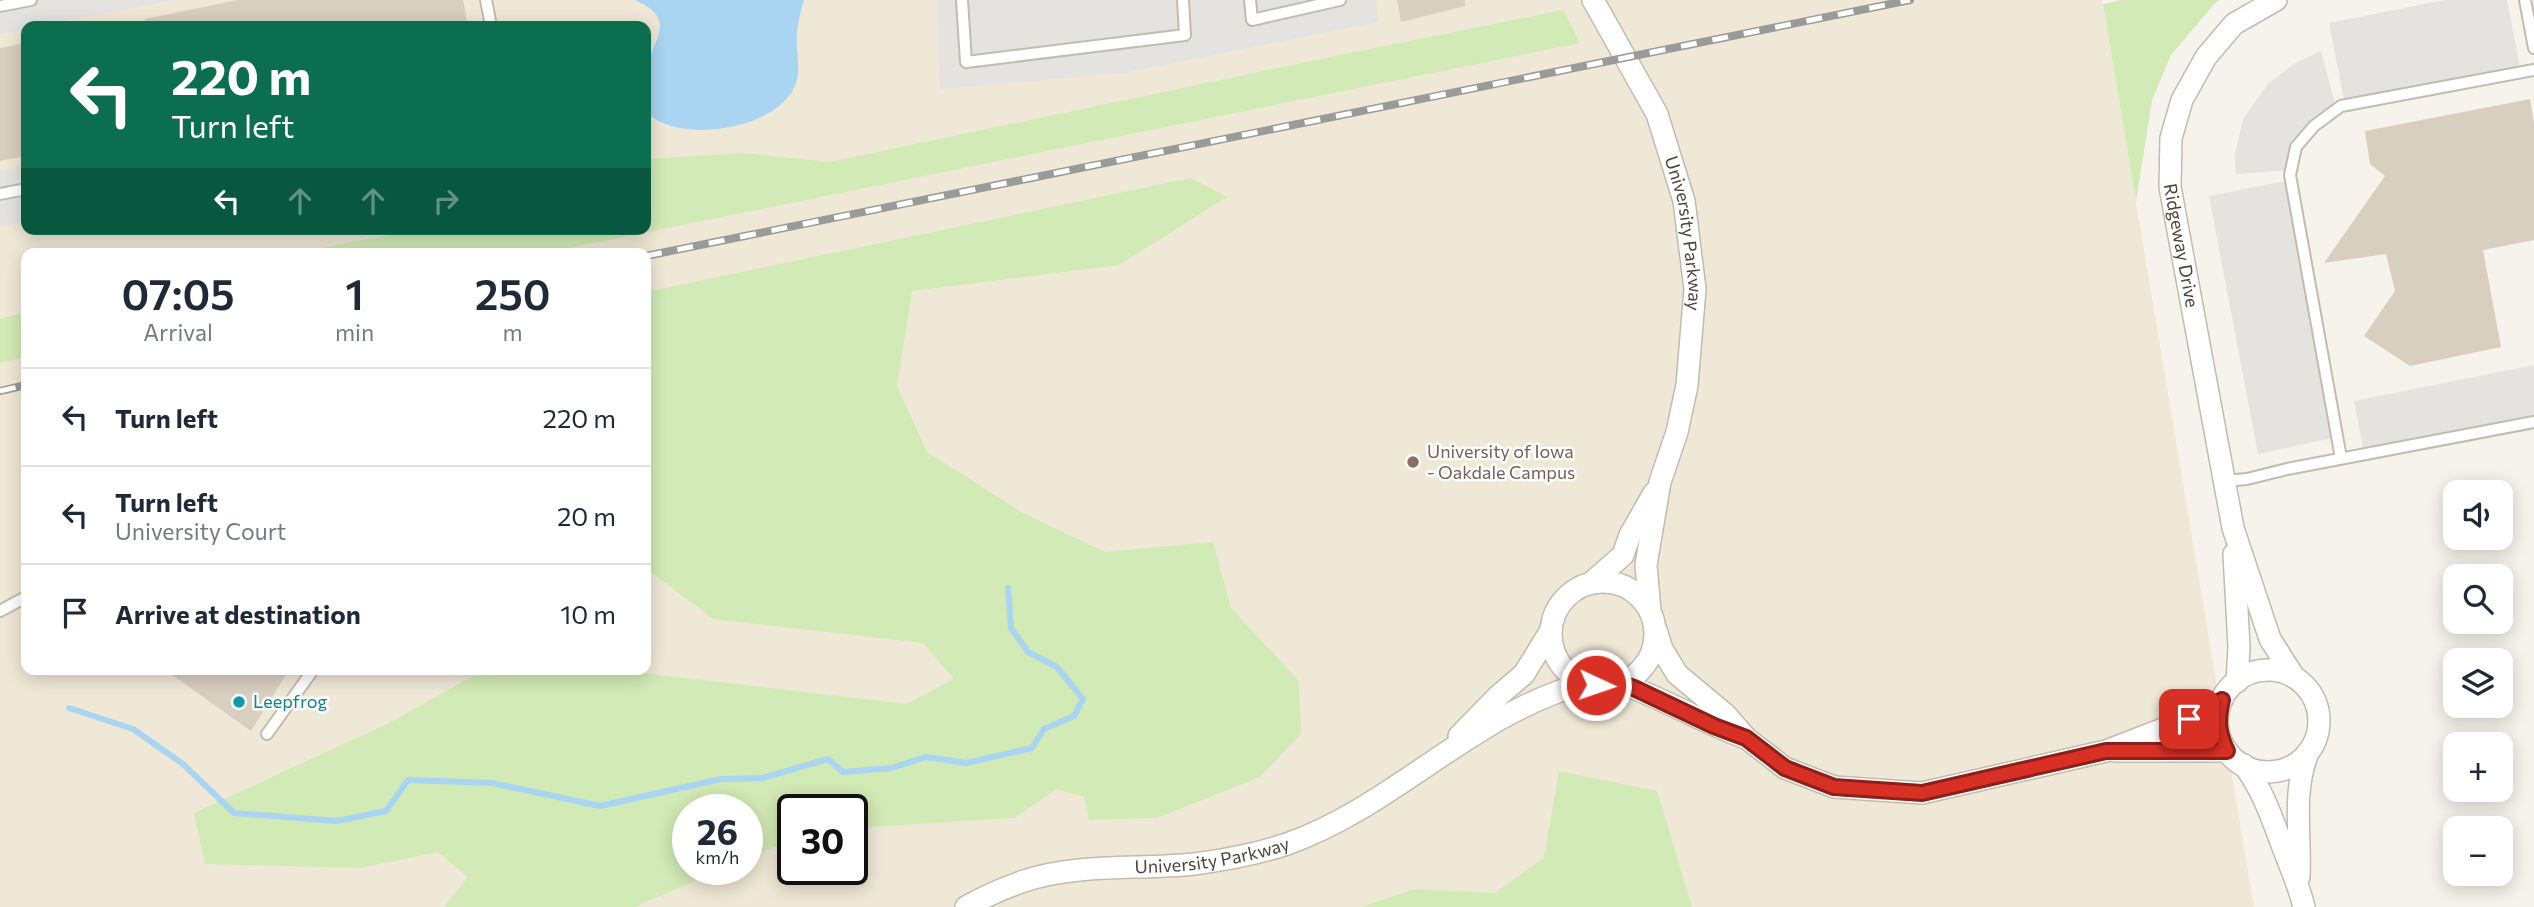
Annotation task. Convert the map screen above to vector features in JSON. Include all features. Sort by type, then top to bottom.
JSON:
[{"type":"street","name":"University Parkway","points":[[1593,0],[1657,114],[1684,201],[1691,245],[1695,289],[1687,385],[1677,432],[1660,482],[1646,565],[1653,621]]},
{"type":"street","name":"Ridgeway Drive","points":[[2276,0],[2234,24],[2206,57],[2182,100],[2171,138],[2170,187],[2233,528],[2270,639],[2294,677]]},
{"type":"street","name":"University Parkway","points":[[1591,583],[1623,555],[1630,536],[1660,482]]},
{"type":"street","name":"Ridgeway Drive","points":[[2233,528],[2239,646],[2237,682]]},
{"type":"street","points":[[1653,621],[1654,648],[1647,663],[1635,676],[1620,683],[1603,686],[1586,683],[1570,674],[1559,661],[1552,645],[1551,630],[1556,610],[1566,596],[1591,583],[1614,582],[1630,588],[1643,599],[1653,621],[1662,649],[1677,674],[1725,714],[1746,738],[1785,768],[1834,787],[1922,793],[2106,751],[2189,719],[2222,700],[2246,675],[2263,670],[2280,671],[2294,677],[2308,689],[2320,719],[2318,735],[2300,762],[2286,769],[2270,772],[2254,770],[2227,751],[2219,735],[2218,717],[2222,700]]},
{"type":"street","name":"University Parkway","points":[[1440,755],[1497,697],[1524,674],[1551,630]]},
{"type":"street","name":"University Parkway","points":[[966,907],[986,895],[1026,880],[1066,872],[1193,864],[1252,854],[1289,843],[1336,822],[1383,796],[1440,755],[1542,697],[1586,683]]},
{"type":"street","points":[[1620,683],[1746,738]]},
{"type":"street","points":[[2106,751],[2227,751]]},
{"type":"street","points":[[2298,882],[2298,793],[2300,772],[2308,752]]},
{"type":"street","points":[[2244,765],[2259,785],[2269,807],[2298,882],[2304,907]]},
{"type":"lane","points":[[0,6],[31,0]]},
{"type":"lane","points":[[486,0],[490,21]]},
{"type":"lane","points":[[962,0],[966,62],[1185,35],[1183,0]]},
{"type":"lane","points":[[1250,0],[1252,20],[1340,0]]},
{"type":"lane","points":[[2525,0],[2534,48]]},
{"type":"lane","points":[[2341,458],[2290,175],[2296,148],[2314,126],[2341,106],[2534,69]]},
{"type":"lane","points":[[0,194],[21,190]]},
{"type":"lane","points":[[2223,481],[2246,479],[2341,458],[2534,422]]},
{"type":"lane","points":[[0,611],[21,600]]},
{"type":"lane","points":[[267,734],[309,675]]},
{"type":"shaded area","name":"University of Iowa - Oakdale Campus","points":[[0,0],[2102,0],[2254,907],[0,907]]},
{"type":"shaded area","points":[[0,0],[173,0],[66,21],[21,21],[21,30],[0,34]]},
{"type":"shaded area","points":[[937,0],[1376,0],[1378,22],[1124,73],[940,89]]},
{"type":"shaded area","points":[[2444,0],[2507,0],[2521,72],[2345,105],[2329,23]]},
{"type":"shaded area","points":[[2321,51],[2336,108],[2296,147],[2291,170],[2236,174],[2235,155],[2243,119],[2268,84],[2295,63]]},
{"type":"shaded area","points":[[21,166],[21,222],[0,227],[0,171]]},
{"type":"shaded area","points":[[2291,180],[2337,437],[2258,454],[2209,196]]},
{"type":"shaded area","points":[[2534,365],[2534,422],[2364,454],[2354,401]]},
{"type":"green space","points":[[2122,0],[2220,0],[2171,55],[2152,100],[2136,202],[2103,4]]},
{"type":"green space","points":[[1563,10],[1580,43],[651,231],[651,159],[743,153],[830,162]]},
{"type":"green space","points":[[1191,178],[1227,197],[1119,265],[912,291],[897,386],[927,452],[1023,513],[1105,552],[1213,542],[1231,608],[1299,681],[1301,734],[1260,777],[1157,818],[1089,820],[1084,797],[1056,789],[1015,818],[868,827],[868,794],[777,794],[777,846],[763,852],[763,794],[672,794],[672,885],[686,885],[634,907],[444,907],[468,877],[438,852],[360,868],[205,864],[194,813],[389,723],[473,676],[651,674],[906,704],[954,679],[923,643],[713,619],[651,572],[651,291]]},
{"type":"green space","points":[[389,235],[633,235],[569,248],[321,248]]},
{"type":"green space","points":[[21,313],[21,358],[0,363],[0,319]]},
{"type":"green space","points":[[1559,771],[1657,791],[1692,907],[1361,907],[1414,889],[1495,893],[1544,858]]},
{"type":"water","points":[[635,0],[804,0],[797,32],[798,73],[795,86],[784,101],[768,113],[748,122],[702,130],[680,128],[661,122],[651,115],[651,56],[660,24],[649,8]]},
{"type":"building","points":[[238,0],[463,0],[467,21],[145,21]]},
{"type":"building","points":[[1397,0],[1465,0],[1465,6],[1401,22]]},
{"type":"building","points":[[21,44],[21,157],[0,161],[0,48]]},
{"type":"building","points":[[2530,99],[2534,123],[2534,240],[2483,250],[2501,347],[2410,366],[2364,336],[2395,291],[2386,254],[2324,263],[2385,176],[2370,164],[2365,131]]},
{"type":"building","name":"Leepfrog","points":[[172,675],[286,675],[251,731]]},
{"type":"waterway","points":[[69,708],[133,729],[183,764],[234,813],[337,821],[386,811],[408,780],[492,783],[600,806],[721,779],[762,778],[828,759],[843,772],[891,768],[926,757],[966,763],[1032,748],[1044,729],[1074,716],[1083,699],[1057,667],[1028,652],[1011,628],[1008,588]]},
{"type":"railway","points":[[651,255],[1910,0]]},
{"type":"railway","points":[[0,391],[21,386]]},
{"type":"place","name":"University of Iowa - Oakdale Campus","points":[[1413,462]]},
{"type":"place","name":"Leepfrog","points":[[239,702]]},
{"type":"route","points":[[1596,685],[1620,683],[1634,688],[1746,738],[1785,768],[1834,787],[1922,793],[2106,751],[2227,751],[2219,735],[2218,717],[2222,700],[2189,719]]}]
